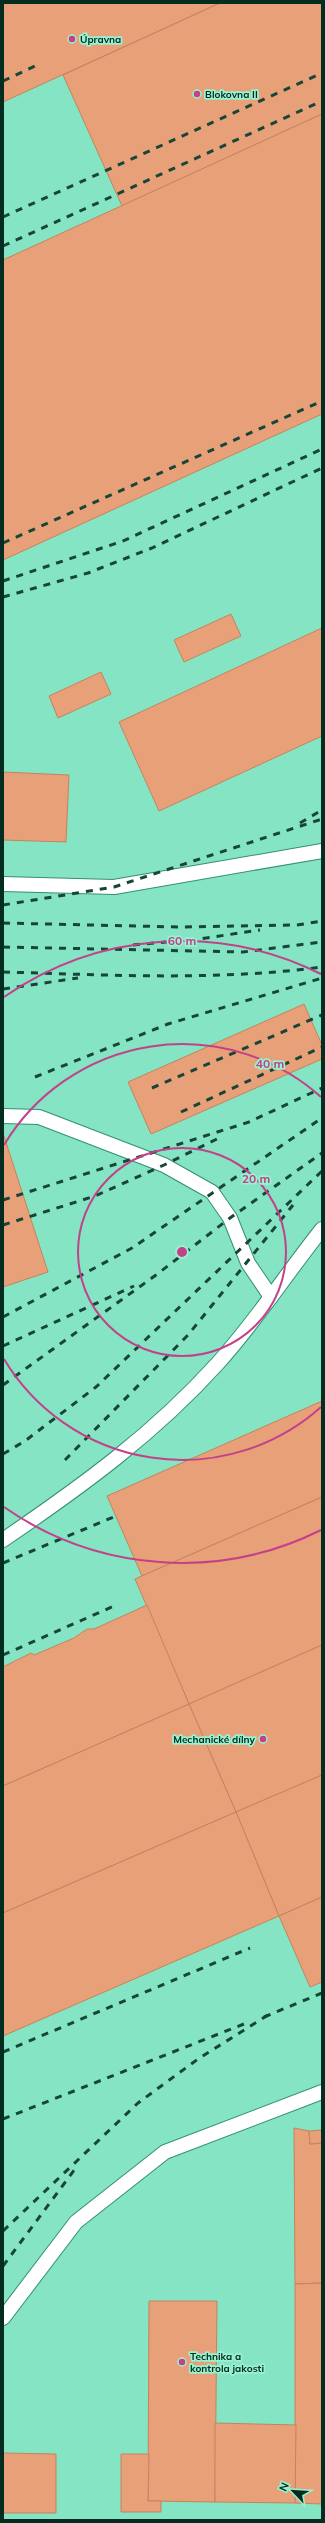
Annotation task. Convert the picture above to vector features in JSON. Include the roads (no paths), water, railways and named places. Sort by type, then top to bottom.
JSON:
[{"type":"lane","points":[[3,884],[114,887],[322,850]]},
{"type":"lane","points":[[3,1116],[39,1117],[164,1165],[212,1192],[230,1218],[248,1263],[271,1297]]},
{"type":"lane","points":[[3,1540],[69,1495],[152,1430],[218,1363],[271,1297],[322,1228]]},
{"type":"lane","points":[[3,2318],[76,2222],[164,2152],[322,2092]]},
{"type":"railway","points":[[3,81],[35,66]]},
{"type":"railway","points":[[3,217],[322,73]]},
{"type":"railway","points":[[3,246],[322,101]]},
{"type":"railway","points":[[3,543],[322,401]]},
{"type":"railway","points":[[3,581],[123,541],[322,449]]},
{"type":"railway","points":[[3,597],[88,573],[152,548],[322,468]]},
{"type":"railway","points":[[300,823],[322,810]]},
{"type":"railway","points":[[3,905],[114,887],[322,819]]},
{"type":"railway","points":[[3,923],[179,927],[297,925],[322,921]]},
{"type":"railway","points":[[133,945],[199,939],[260,930]]},
{"type":"railway","points":[[3,947],[243,952],[322,942]]},
{"type":"railway","points":[[3,972],[203,976],[322,967]]},
{"type":"railway","points":[[3,989],[78,978]]},
{"type":"railway","points":[[35,1077],[168,1024],[322,978]]},
{"type":"railway","points":[[152,1088],[322,1015]]},
{"type":"railway","points":[[181,1112],[322,1047]]},
{"type":"railway","points":[[3,1200],[249,1122],[322,1088]]},
{"type":"railway","points":[[3,1317],[132,1248],[322,1118]]},
{"type":"railway","points":[[3,1225],[95,1196],[164,1165],[223,1136]]},
{"type":"railway","points":[[3,1385],[156,1275],[230,1218],[322,1153]]},
{"type":"railway","points":[[3,1454],[25,1441],[96,1387],[322,1171]]},
{"type":"railway","points":[[65,1460],[188,1335],[293,1205]]},
{"type":"railway","points":[[3,1346],[134,1286]]},
{"type":"railway","points":[[3,1563],[116,1516]]},
{"type":"railway","points":[[3,1655],[114,1606]]},
{"type":"railway","points":[[3,2052],[250,1948]]},
{"type":"railway","points":[[264,2017],[322,1993]]},
{"type":"railway","points":[[3,2231],[138,2103],[198,2059],[268,2015]]},
{"type":"railway","points":[[3,2119],[249,2022]]},
{"type":"railway","points":[[3,2266],[75,2169]]},
{"type":"place","name":"Úpravna","points":[[72,39]]},
{"type":"place","name":"Blokovna II","points":[[197,94]]},
{"type":"place","name":"Mechanické dílny","points":[[263,1739]]},
{"type":"place","name":"Technika a kontrola jakosti","points":[[182,2362]]}]
